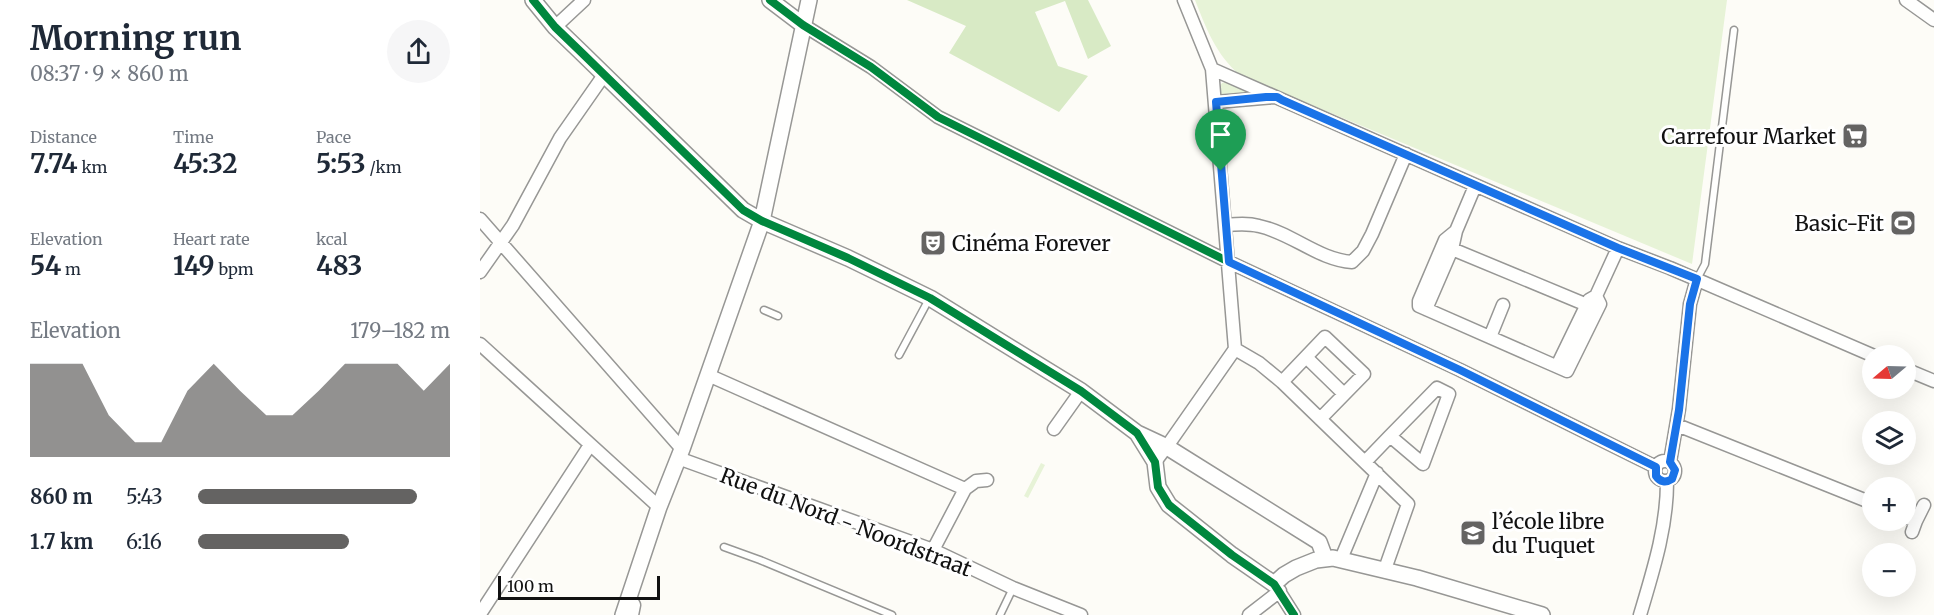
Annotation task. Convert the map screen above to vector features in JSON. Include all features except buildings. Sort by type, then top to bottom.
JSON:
[{"type":"street","points":[[533,0],[555,27],[743,210],[762,221],[848,258],[930,298],[1081,392],[1137,433],[1167,447],[1319,542],[1333,559]]},
{"type":"street","points":[[555,27],[584,0]]},
{"type":"street","points":[[770,0],[803,25],[872,67],[938,117],[1229,262],[1460,370],[1656,467]]},
{"type":"street","points":[[623,615],[659,507],[739,298],[762,221],[809,0]]},
{"type":"street","points":[[1155,462],[1235,349],[1212,69],[1184,0]]},
{"type":"street","points":[[1906,0],[1934,20]]},
{"type":"street","points":[[1212,69],[1618,248],[1697,279],[1862,351]]},
{"type":"street","points":[[480,272],[513,225],[560,138],[604,75]]},
{"type":"street","points":[[1216,102],[1277,97]]},
{"type":"street","points":[[1226,225],[1246,224],[1266,227],[1338,261],[1352,262],[1363,251],[1372,234],[1406,154]]},
{"type":"street","points":[[1426,309],[1452,249],[1456,231],[1475,186]]},
{"type":"street","points":[[480,219],[680,453]]},
{"type":"street","points":[[1452,249],[1600,304],[1567,371],[1419,306],[1419,301],[1445,240],[1456,231]]},
{"type":"street","points":[[1591,301],[1618,248]]},
{"type":"street","points":[[1670,462],[1677,424],[1690,304],[1697,279]]},
{"type":"street","points":[[1490,337],[1503,305]]},
{"type":"street","points":[[1282,382],[1325,338],[1364,374],[1320,419]]},
{"type":"street","points":[[480,344],[659,507]]},
{"type":"street","points":[[1235,349],[1259,363],[1282,382],[1408,504],[1385,569]]},
{"type":"street","points":[[1306,357],[1344,394]]},
{"type":"street","points":[[1916,374],[1934,381]]},
{"type":"street","points":[[708,375],[965,489]]},
{"type":"street","points":[[1365,462],[1390,436],[1437,388],[1449,394],[1423,464],[1390,436]]},
{"type":"street","points":[[1054,429],[1081,392]]},
{"type":"street","points":[[1677,424],[1862,499]]},
{"type":"street","points":[[1137,433],[1155,462],[1158,487],[1170,505],[1277,588],[1294,615]]},
{"type":"street","points":[[480,614],[590,445]]},
{"type":"street","name":"Rue du Nord - Noordstraat","points":[[680,453],[933,550],[1013,588],[1081,615]]},
{"type":"street","points":[[1664,461],[1670,462],[1675,473],[1672,479],[1666,482],[1660,480],[1656,476],[1656,467],[1664,461]]},
{"type":"street","points":[[1333,559],[1377,473]]},
{"type":"street","points":[[933,550],[965,489],[976,482],[987,480]]},
{"type":"street","points":[[1640,615],[1660,548],[1665,516],[1666,482]]},
{"type":"street","points":[[1916,516],[1924,505]]},
{"type":"street","points":[[1249,615],[1277,588],[1284,575],[1296,568],[1333,559],[1385,569],[1539,614]]},
{"type":"street","points":[[630,598],[634,605],[632,615]]},
{"type":"lane","points":[[1697,279],[1705,264],[1734,30]]},
{"type":"lane","points":[[899,355],[930,298]]},
{"type":"lane","points":[[764,310],[778,316]]},
{"type":"lane","points":[[724,547],[892,615]]},
{"type":"lane","points":[[999,615],[1013,588]]},
{"type":"green space","points":[[907,0],[1088,0],[1111,46],[1088,59],[1065,1],[1035,12],[1058,66],[1088,76],[1059,112],[949,53],[966,26]]},
{"type":"green space","points":[[1195,0],[1727,0],[1692,264],[1240,75],[1218,50]]},
{"type":"green space","points":[[1226,82],[1249,92],[1221,94],[1219,87]]},
{"type":"green space","points":[[1041,463],[1045,465],[1028,498],[1024,496]]},
{"type":"cycle path","points":[[533,0],[555,27],[743,210],[762,221],[848,258],[930,298],[1081,391],[1137,433],[1155,462],[1158,487],[1169,505],[1232,555],[1274,584],[1294,615]]},
{"type":"cycle path","points":[[770,0],[803,25],[871,67],[938,117],[1229,262],[1460,370],[1656,467]]},
{"type":"place","name":"Carrefour Market","points":[[1855,136]]},
{"type":"place","name":"Basic-Fit","points":[[1903,223]]},
{"type":"place","name":"Cinéma Forever","points":[[933,243]]},
{"type":"place","name":"l’école libre du Tuquet","points":[[1473,533]]},
{"type":"route","points":[[1277,97],[1618,248],[1697,279],[1690,304],[1679,410],[1670,462],[1675,470],[1672,479],[1666,482],[1660,480],[1656,476],[1656,467],[1460,370],[1229,262],[1221,171],[1216,102],[1277,97]]}]
